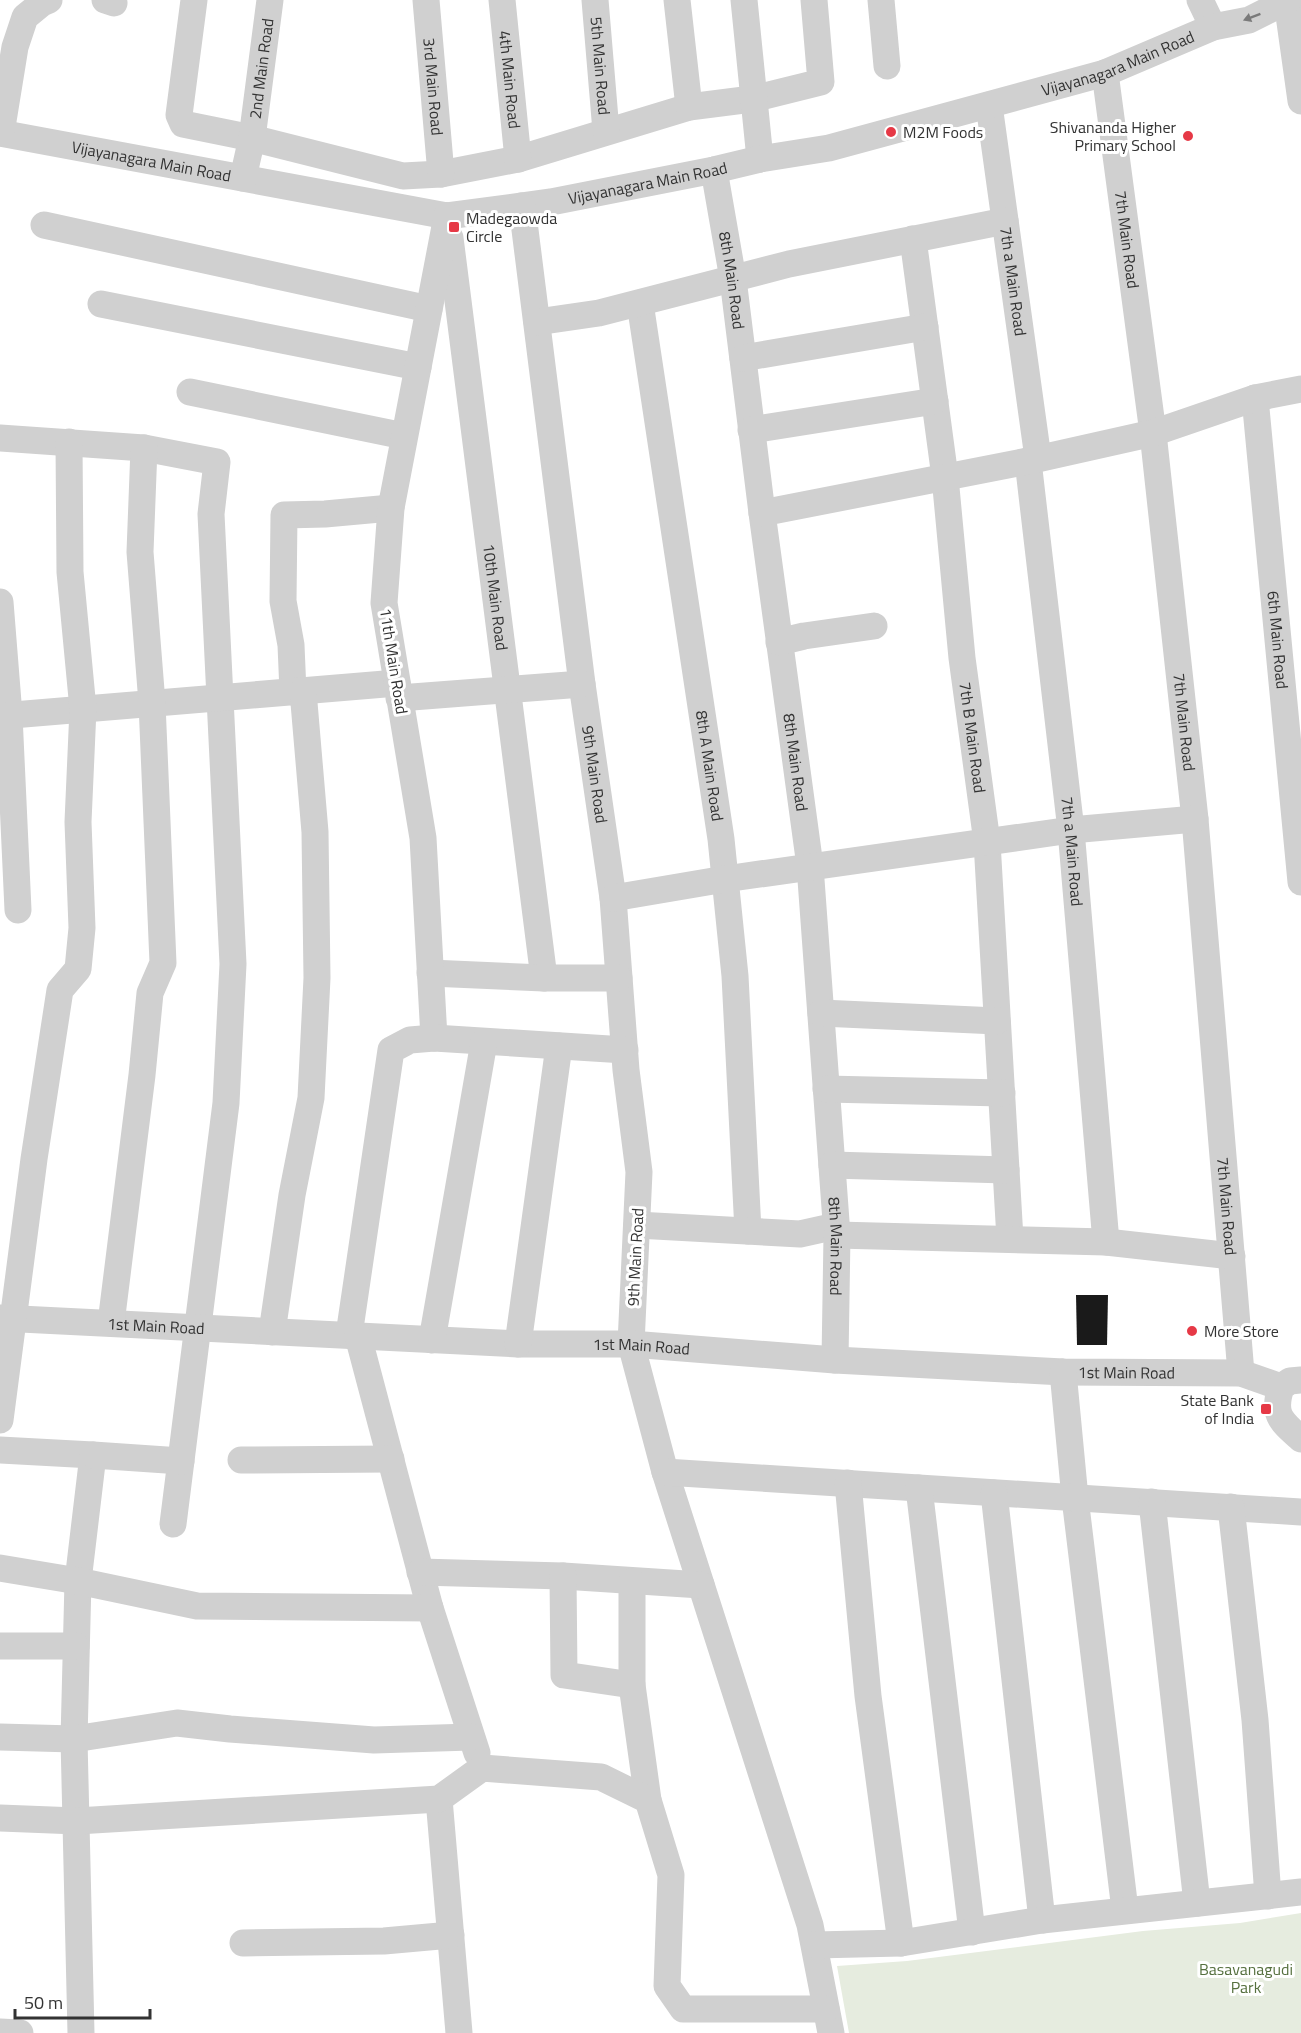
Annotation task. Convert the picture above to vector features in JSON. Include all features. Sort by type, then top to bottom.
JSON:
[{"type":"street","points":[[0,133],[15,47],[25,16],[49,0]]},
{"type":"street","points":[[194,0],[179,116],[183,124],[252,138],[403,176],[441,174],[518,159],[689,106],[752,99],[821,82],[814,0]]},
{"type":"street","name":"2nd Main Road","points":[[243,178],[252,138],[270,0]]},
{"type":"street","name":"3rd Main Road","points":[[426,0],[441,174]]},
{"type":"street","name":"4th Main Road","points":[[502,0],[518,159]]},
{"type":"street","name":"5th Main Road","points":[[595,0],[606,131]]},
{"type":"street","points":[[677,0],[689,106]]},
{"type":"street","points":[[744,0],[752,99],[760,159]]},
{"type":"street","points":[[881,0],[887,66]]},
{"type":"street","points":[[1200,0],[1213,27]]},
{"type":"street","name":"Vijayanagara Main Road","points":[[1213,27],[1236,0]]},
{"type":"street","points":[[1288,1],[1301,101]]},
{"type":"street","name":"Vijayanagara Main Road","points":[[0,133],[447,216],[522,206],[714,170],[760,159],[829,148],[1105,74],[1213,27],[1249,20],[1288,1]]},
{"type":"street","name":"7th Main Road","points":[[1105,74],[1153,433],[1195,819],[1241,1373]]},
{"type":"street","name":"7th a Main Road","points":[[989,105],[1033,460],[1071,830],[1106,1242]]},
{"type":"street","name":"8th Main Road","points":[[714,170],[733,279],[810,866],[837,1230],[835,1360]]},
{"type":"street","name":"9th Main Road","points":[[522,206],[582,684],[613,898],[625,1050],[639,1172],[631,1344],[665,1472],[815,1945],[828,2021]]},
{"type":"street","name":"11th Main Road","points":[[434,1038],[423,838],[384,603],[391,508],[447,216]]},
{"type":"street","name":"10th Main Road","points":[[447,216],[544,978]]},
{"type":"street","points":[[537,322],[599,313],[789,264],[1005,221]]},
{"type":"street","points":[[44,225],[429,309]]},
{"type":"street","name":"7th B Main Road","points":[[913,239],[945,477],[962,658],[987,842],[1010,1239]]},
{"type":"street","name":"8th A Main Road","points":[[640,303],[721,839],[735,976],[748,1231]]},
{"type":"street","points":[[101,304],[418,367]]},
{"type":"street","points":[[743,358],[925,327]]},
{"type":"street","points":[[762,513],[1033,460],[1153,433],[1255,398],[1301,389]]},
{"type":"street","points":[[190,392],[404,436]]},
{"type":"street","name":"6th Main Road","points":[[1255,398],[1301,882]]},
{"type":"street","points":[[752,430],[935,401]]},
{"type":"street","points":[[0,438],[144,448],[217,462],[211,514],[233,964],[226,1103],[173,1524]]},
{"type":"street","points":[[0,1420],[7,1318],[60,990],[78,969],[82,928],[78,822],[83,709],[70,572],[69,442]]},
{"type":"street","points":[[111,1323],[150,993],[163,963],[152,704],[140,552],[144,448]]},
{"type":"street","points":[[272,1332],[292,1195],[311,1098],[317,989],[315,832],[298,692],[283,601],[284,515],[391,508]]},
{"type":"street","points":[[0,602],[18,910]]},
{"type":"street","points":[[779,642],[874,626]]},
{"type":"street","points":[[5,716],[298,692],[509,690],[582,684]]},
{"type":"street","points":[[613,898],[810,866],[1071,830],[1195,819]]},
{"type":"street","points":[[430,973],[544,978],[619,978]]},
{"type":"street","points":[[821,1013],[998,1021]]},
{"type":"street","points":[[482,1768],[430,1608],[391,1459],[354,1336],[391,1050],[410,1040],[434,1038],[625,1050]]},
{"type":"street","points":[[432,1340],[484,1042]]},
{"type":"street","points":[[518,1344],[559,1046]]},
{"type":"street","points":[[826,1089],[1002,1093]]},
{"type":"street","points":[[832,1165],[1006,1170]]},
{"type":"street","points":[[637,1225],[800,1234],[837,1230],[1106,1242],[1232,1256]]},
{"type":"street","name":"1st Main Road","points":[[7,1318],[518,1344],[631,1344],[835,1360],[1063,1372],[1241,1373],[1291,1384]]},
{"type":"street","points":[[1063,1372],[1075,1498],[1125,1910]]},
{"type":"street","points":[[1291,1384],[1276,1401],[1276,1408],[1284,1424],[1301,1439]]},
{"type":"street","points":[[0,1450],[181,1461]]},
{"type":"street","points":[[81,2033],[74,1739],[78,1581],[93,1455]]},
{"type":"street","points":[[241,1460],[391,1459]]},
{"type":"street","points":[[665,1472],[1301,1512]]},
{"type":"street","points":[[848,1483],[868,1696],[901,1942]]},
{"type":"street","points":[[919,1488],[972,1932]]},
{"type":"street","points":[[994,1492],[1042,1920]]},
{"type":"street","points":[[1152,1502],[1197,1904]]},
{"type":"street","points":[[1231,1507],[1255,1720],[1268,1896]]},
{"type":"street","points":[[0,1568],[78,1581],[197,1606],[430,1608]]},
{"type":"street","points":[[420,1572],[563,1576],[701,1585]]},
{"type":"street","points":[[563,1576],[564,1675],[632,1685]]},
{"type":"street","points":[[632,1582],[632,1685],[648,1800],[671,1875],[667,1986],[682,2009],[828,2021]]},
{"type":"street","points":[[0,1646],[76,1646]]},
{"type":"street","points":[[0,1737],[74,1739],[177,1723],[230,1730],[374,1740],[471,1737]]},
{"type":"street","points":[[0,1818],[77,1821],[439,1799],[482,1768],[601,1777],[648,1800]]},
{"type":"street","points":[[439,1799],[459,2033]]},
{"type":"street","points":[[815,1945],[901,1942],[1042,1920],[1301,1892]]},
{"type":"street","points":[[243,1942],[384,1941],[451,1935]]},
{"type":"street","points":[[0,2032],[20,2033]]},
{"type":"green space","name":"Basavanagudi Park","points":[[1301,1913],[1301,2033],[849,2033],[837,1966],[907,1961],[1143,1931],[1240,1923]]},
{"type":"building","points":[[1076,1295],[1108,1295],[1107,1345],[1077,1345]]},
{"type":"place","name":"M2M Foods","points":[[891,132]]},
{"type":"place","name":"Shivananda Higher Primary School","points":[[1188,136]]},
{"type":"place","name":"Madegaowda Circle","points":[[454,227]]},
{"type":"place","name":"More Store","points":[[1192,1331]]},
{"type":"place","name":"State Bank of India","points":[[1266,1409]]}]
